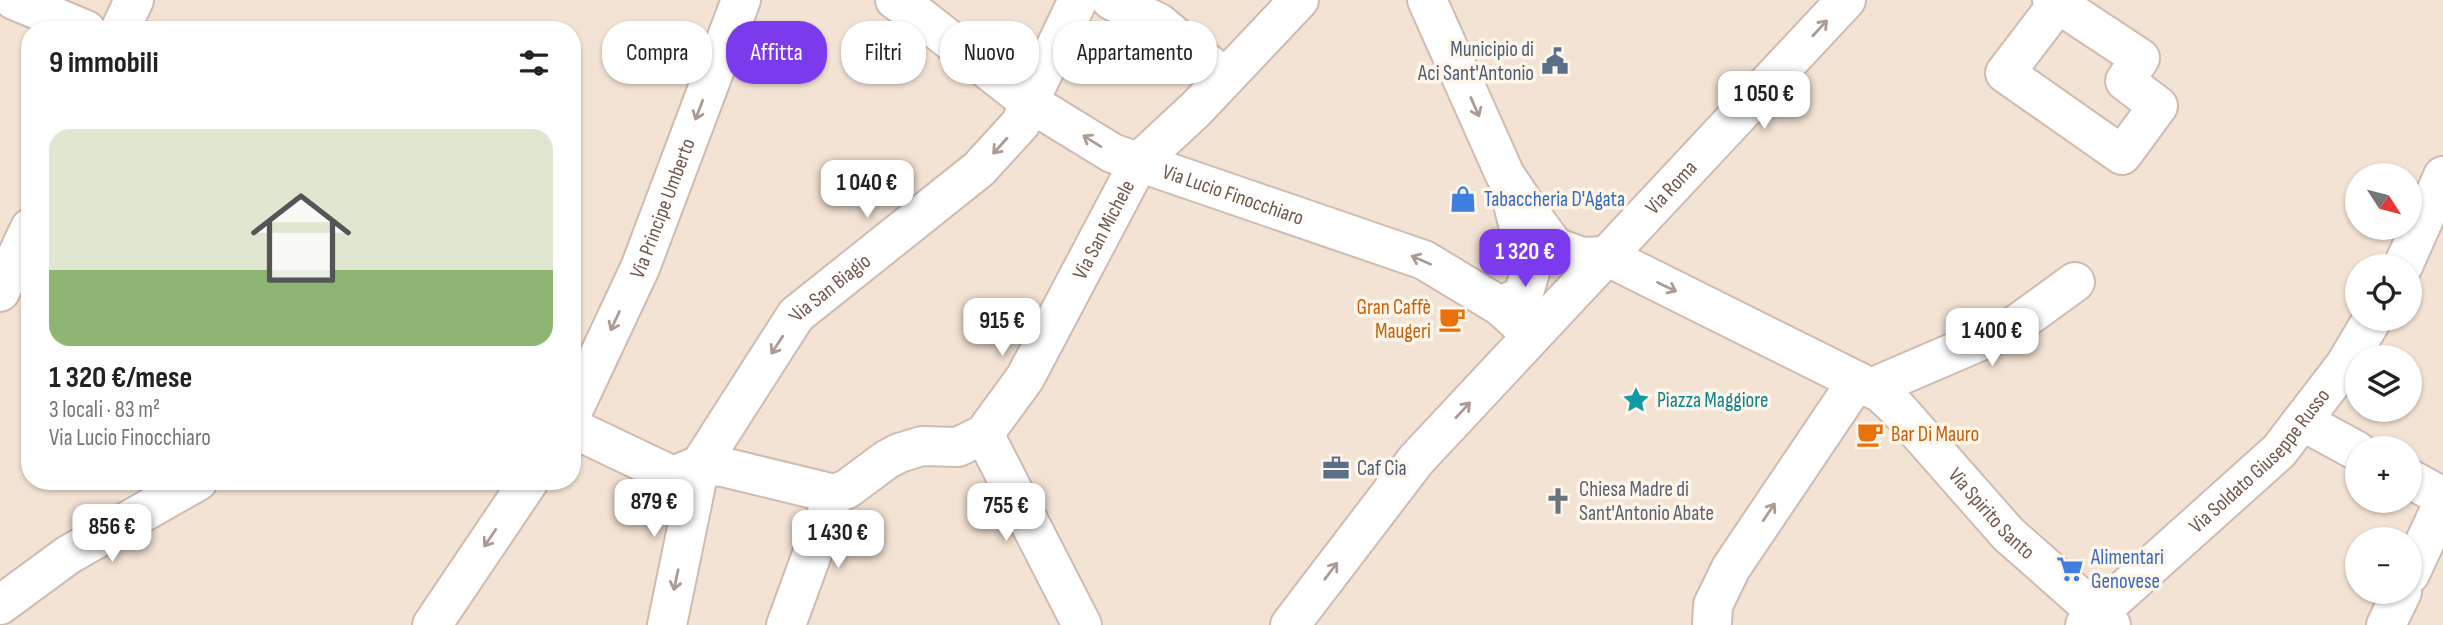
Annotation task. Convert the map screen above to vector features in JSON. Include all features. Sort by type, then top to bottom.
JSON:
[{"type":"street","points":[[14,0],[64,21]]},
{"type":"street","points":[[124,21],[134,0]]},
{"type":"street","name":"Via Principe Umberto","points":[[581,394],[640,268],[741,0]]},
{"type":"street","name":"Via Lucio Finocchiaro","points":[[895,0],[1029,102],[1112,153],[1424,260],[1490,300],[1532,335]]},
{"type":"street","name":"Via San Biagio","points":[[700,465],[796,315],[979,169],[1021,123],[1078,0]]},
{"type":"street","points":[[1111,0],[1159,23],[1225,78]]},
{"type":"street","name":"Via San Michele","points":[[984,434],[1025,378],[1139,162],[1225,78],[1299,0]]},
{"type":"street","points":[[1427,0],[1505,175],[1524,239],[1530,272],[1523,296],[1490,300]]},
{"type":"street","name":"Via Roma","points":[[1290,625],[1416,460],[1846,0]]},
{"type":"street","points":[[1505,175],[1555,247],[1582,257],[1606,256]]},
{"type":"street","points":[[2408,254],[2443,176]]},
{"type":"street","points":[[10,275],[21,249]]},
{"type":"street","name":"Via Spirito Santo","points":[[1606,256],[1870,388],[1898,409],[2008,534],[2097,621]]},
{"type":"street","points":[[1712,625],[1713,605],[1731,568],[1870,388],[2013,327],[2075,282]]},
{"type":"street","name":"Via Soldato Giuseppe Russo","points":[[2097,621],[2279,451],[2345,365],[2365,331]]},
{"type":"street","points":[[2302,421],[2345,444]]},
{"type":"street","points":[[581,432],[673,476],[700,465],[723,467],[834,494],[847,489],[900,453],[922,446],[958,447],[984,434],[1082,625]]},
{"type":"street","points":[[667,625],[700,465]]},
{"type":"street","points":[[2422,486],[2443,497]]},
{"type":"street","points":[[0,605],[68,555],[182,490]]},
{"type":"street","points":[[432,625],[523,490]]},
{"type":"street","points":[[786,625],[834,494]]},
{"type":"street","points":[[2422,548],[2443,503]]},
{"type":"street","points":[[2386,625],[2396,604]]},
{"type":"shaded area","points":[[0,0],[2443,0],[2443,625],[0,625]]},
{"type":"place","name":"Municipio di Aci Sant'Antonio","points":[[1555,61]]},
{"type":"place","name":"Tabaccheria D'Agata","points":[[1463,199]]},
{"type":"place","name":"Gran Caffè Maugeri","points":[[1452,319]]},
{"type":"place","name":"Piazza Maggiore","points":[[1636,400]]},
{"type":"place","name":"Bar Di Mauro","points":[[1870,434]]},
{"type":"place","name":"Caf Cia","points":[[1336,468]]},
{"type":"place","name":"Chiesa Madre di Sant'Antonio Abate","points":[[1558,501]]},
{"type":"place","name":"Alimentari Genovese","points":[[2070,569]]}]
